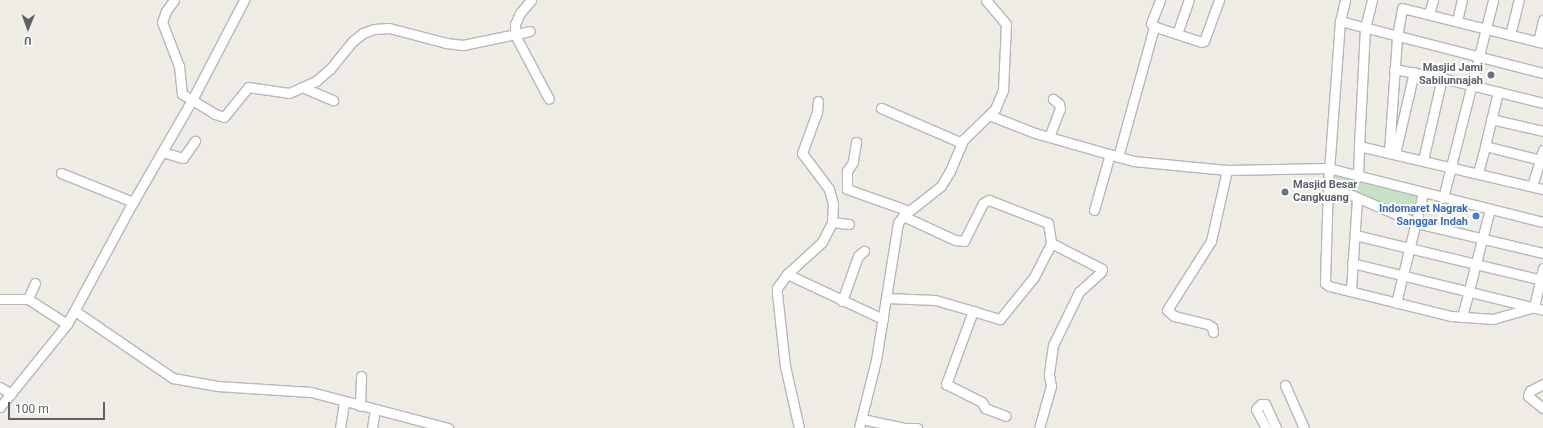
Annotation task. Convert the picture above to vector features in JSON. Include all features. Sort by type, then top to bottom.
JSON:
[{"type":"street","points":[[174,0],[163,17],[162,27],[179,66],[182,94],[224,117],[248,87],[282,93],[302,87],[330,69],[363,33],[374,29],[388,28],[446,43],[463,45],[530,31]]},
{"type":"street","points":[[0,406],[67,324],[75,311],[133,202],[192,100],[244,0]]},
{"type":"street","points":[[531,0],[520,13],[515,24],[515,35],[549,99]]},
{"type":"street","points":[[917,428],[861,423],[887,298],[895,231],[906,214],[941,186],[962,143],[974,128],[995,110],[1003,90],[1006,24],[986,0]]},
{"type":"street","points":[[1160,0],[1151,22],[1154,27],[1203,42],[1219,0]]},
{"type":"street","points":[[1177,34],[1189,0]]},
{"type":"street","points":[[1345,0],[1340,21],[1328,168],[1325,283],[1329,286],[1352,290],[1396,303],[1462,317],[1493,319],[1538,308]]},
{"type":"street","points":[[1358,177],[1365,28],[1372,0]]},
{"type":"street","points":[[1429,14],[1433,0]]},
{"type":"street","points":[[1457,21],[1462,0]]},
{"type":"street","points":[[1443,198],[1493,0]]},
{"type":"street","points":[[1510,35],[1519,0]]},
{"type":"street","points":[[1392,153],[1394,68],[1397,37],[1403,4],[1429,14],[1486,27],[1510,35],[1540,42],[1543,20]]},
{"type":"street","points":[[1340,21],[1397,37],[1543,73]]},
{"type":"street","points":[[1094,210],[1114,155],[1154,27]]},
{"type":"street","points":[[1394,68],[1472,85],[1543,103]]},
{"type":"street","points":[[1392,153],[1414,72]]},
{"type":"street","points":[[1422,160],[1442,78]]},
{"type":"street","points":[[302,87],[333,100]]},
{"type":"street","points":[[1478,173],[1498,92]]},
{"type":"street","points":[[1049,137],[1060,109],[1059,104],[1053,99]]},
{"type":"street","points":[[799,428],[785,366],[777,288],[787,274],[822,242],[832,222],[833,204],[829,189],[802,153],[817,112],[818,101]]},
{"type":"street","points":[[881,108],[962,143]]},
{"type":"street","points":[[989,115],[1049,137],[1114,155],[1158,165],[1228,170],[1328,168],[1358,177],[1543,222]]},
{"type":"street","points":[[1491,119],[1543,131]]},
{"type":"street","points":[[162,152],[183,158],[195,141]]},
{"type":"street","points":[[856,142],[853,162],[847,171],[847,189],[906,214],[955,240],[964,242],[983,203],[989,200],[1048,223],[1051,243],[1034,277],[1000,319],[935,300],[887,298]]},
{"type":"street","points":[[1359,146],[1452,166],[1543,189]]},
{"type":"street","points":[[1485,146],[1541,160]]},
{"type":"street","points":[[1532,186],[1543,150]]},
{"type":"street","points":[[1213,332],[1212,327],[1207,324],[1174,316],[1167,310],[1211,241],[1228,170]]},
{"type":"street","points":[[62,173],[133,202]]},
{"type":"street","points":[[1328,184],[1417,223],[1483,237],[1543,253]]},
{"type":"street","points":[[1396,303],[1417,223],[1423,192]]},
{"type":"street","points":[[1352,290],[1352,263],[1357,198]]},
{"type":"street","points":[[1462,317],[1490,209]]},
{"type":"street","points":[[832,222],[849,224]]},
{"type":"street","points":[[1355,235],[1542,280]]},
{"type":"street","points":[[1039,428],[1051,386],[1050,364],[1053,345],[1080,292],[1102,270],[1051,243]]},
{"type":"street","points":[[842,301],[858,256],[864,251]]},
{"type":"street","points":[[1352,263],[1538,308]]},
{"type":"street","points":[[1538,308],[1543,268]]},
{"type":"street","points":[[787,274],[883,319]]},
{"type":"street","points":[[28,299],[35,283]]},
{"type":"street","points":[[0,300],[28,299],[67,324]]},
{"type":"street","points":[[75,311],[173,378],[217,386],[311,392],[344,402],[448,428]]},
{"type":"street","points":[[973,311],[946,384],[982,402],[985,408],[1006,416]]},
{"type":"street","points":[[360,406],[361,376]]},
{"type":"street","points":[[1543,384],[1530,391],[1528,396],[1543,408]]},
{"type":"street","points":[[1285,385],[1304,428]]},
{"type":"street","points":[[0,387],[11,394]]},
{"type":"street","points":[[340,428],[344,402]]},
{"type":"street","points":[[1266,428],[1256,409],[1261,404],[1265,404],[1276,428]]},
{"type":"street","points":[[372,428],[375,409]]},
{"type":"green space","points":[[1328,173],[1423,195],[1416,222],[1328,185]]},
{"type":"place","name":"Masjid Jami Sabilunnajah","points":[[1491,75]]},
{"type":"place","name":"Masjid Besar Cangkuang","points":[[1285,192]]},
{"type":"place","name":"Indomaret Nagrak Sanggar Indah","points":[[1476,216]]}]
